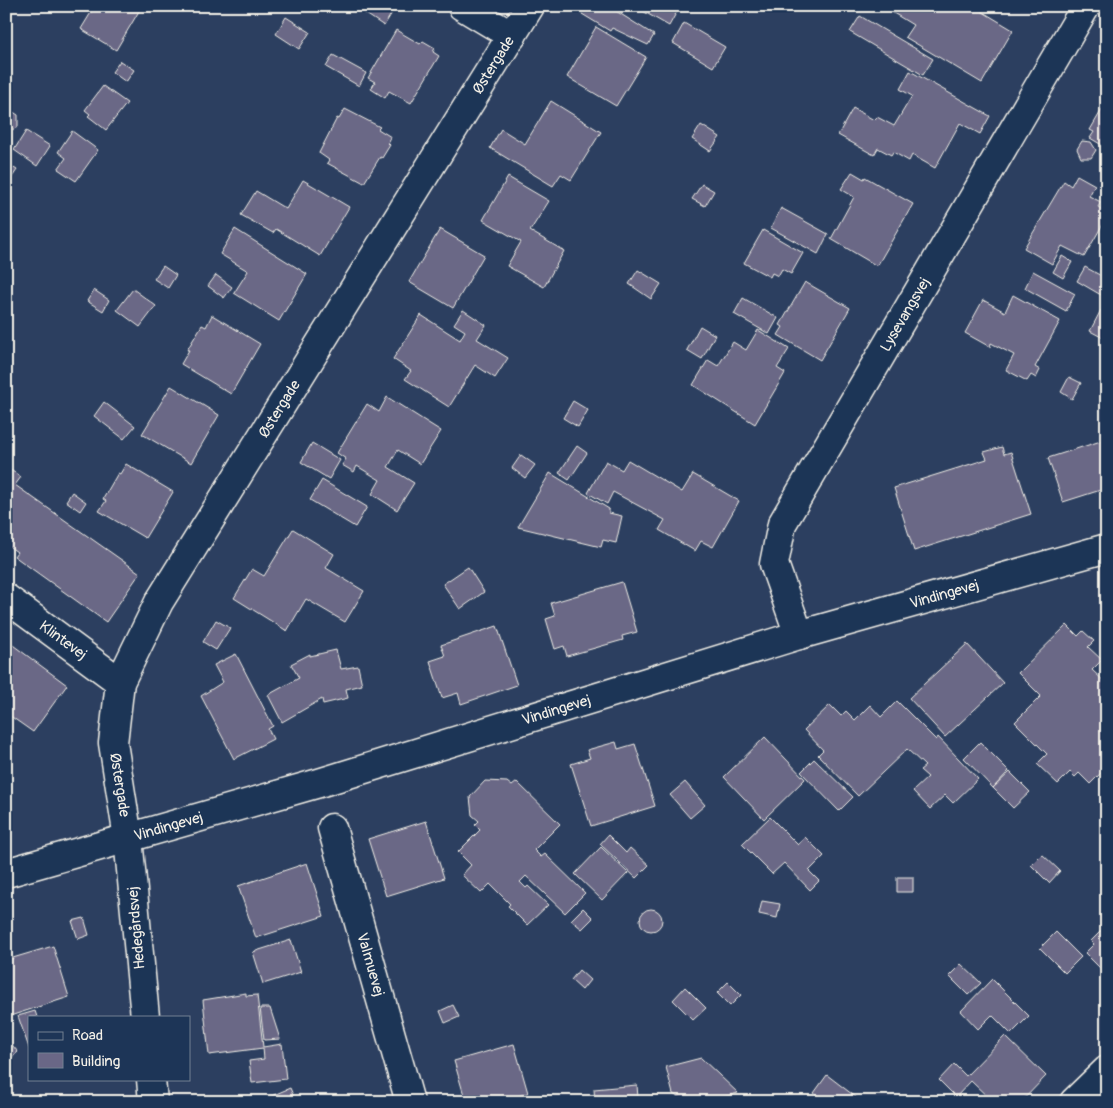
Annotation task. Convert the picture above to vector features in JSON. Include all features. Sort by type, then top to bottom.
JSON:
[{"type":"street","points":[[462,6],[512,36]]},
{"type":"street","name":"Østergade","points":[[128,838],[113,743],[120,682],[159,602],[530,6]]},
{"type":"street","name":"Lysevangsvej","points":[[799,635],[774,564],[782,524],[1086,6]]},
{"type":"street","name":"Vindingevej","points":[[6,873],[319,783],[799,635],[1107,548]]},
{"type":"street","name":"Klintevej","points":[[6,598],[120,682]]},
{"type":"street","name":"Valmuevej","points":[[332,828],[410,1102]]},
{"type":"street","name":"Hedegårdsvej","points":[[128,838],[145,1016]]},
{"type":"street","points":[[1074,1102],[1107,1070]]},
{"type":"street","points":[[151,1080],[153,1102]]},
{"type":"building","points":[[95,6],[142,6],[116,50],[81,29]]},
{"type":"building","points":[[354,6],[386,6],[393,11],[384,26]]},
{"type":"building","points":[[586,6],[608,6],[654,35],[648,45],[612,28],[610,31],[582,14]]},
{"type":"building","points":[[634,6],[680,6],[669,26]]},
{"type":"building","points":[[893,6],[973,6],[1013,30],[982,83],[905,37],[913,25],[890,11]]},
{"type":"building","points":[[860,16],[933,59],[923,75],[850,32]]},
{"type":"building","points":[[286,17],[310,32],[299,49],[276,34]]},
{"type":"building","points":[[684,23],[725,47],[713,67],[673,43]]},
{"type":"building","points":[[596,27],[646,57],[616,106],[567,77]]},
{"type":"building","points":[[396,30],[420,44],[423,41],[435,48],[433,52],[439,56],[411,103],[389,91],[385,98],[371,89],[375,82],[368,78]]},
{"type":"building","points":[[333,55],[366,73],[359,86],[326,67]]},
{"type":"building","points":[[120,61],[134,70],[126,82],[112,72]]},
{"type":"building","points":[[910,71],[990,116],[980,134],[960,123],[935,168],[912,155],[909,161],[893,152],[891,155],[878,148],[874,155],[838,135],[853,108],[874,120],[877,117],[894,126],[912,96],[900,89]]},
{"type":"building","points":[[103,86],[127,103],[106,130],[88,116],[90,114],[85,110]]},
{"type":"building","points":[[551,101],[601,132],[571,180],[561,174],[553,186],[490,148],[501,129],[525,144]]},
{"type":"building","points":[[1107,101],[1107,148],[1090,138],[1094,132],[1090,130]]},
{"type":"building","points":[[6,108],[18,115],[18,127],[7,132]]},
{"type":"building","points":[[345,109],[380,127],[378,129],[391,137],[388,143],[390,145],[364,183],[327,163],[329,160],[319,153],[337,118],[339,119]]},
{"type":"building","points":[[701,125],[720,137],[710,151],[692,139]]},
{"type":"building","points":[[26,131],[50,146],[37,166],[14,150]]},
{"type":"building","points":[[72,131],[98,150],[76,181],[58,169],[66,158],[58,152]]},
{"type":"building","points":[[1082,141],[1091,142],[1096,150],[1091,158],[1081,158],[1077,149]]},
{"type":"building","points":[[6,163],[17,170],[6,186]]},
{"type":"building","points":[[852,172],[864,179],[865,177],[913,204],[877,266],[831,239],[854,197],[841,189]]},
{"type":"building","points":[[1077,175],[1095,185],[1089,196],[1101,202],[1098,207],[1107,212],[1107,217],[1084,257],[1062,246],[1052,264],[1024,248],[1064,181],[1071,186]]},
{"type":"building","points":[[508,177],[549,201],[530,231],[564,251],[544,287],[507,266],[521,242],[483,220]]},
{"type":"building","points":[[303,180],[349,207],[320,256],[276,229],[273,233],[241,215],[256,191],[286,209]]},
{"type":"building","points":[[702,184],[714,191],[705,206],[692,199]]},
{"type":"building","points":[[781,208],[828,234],[818,254],[771,228]]},
{"type":"building","points":[[235,229],[307,274],[279,321],[234,293],[248,271],[220,254]]},
{"type":"building","points":[[440,229],[484,255],[453,308],[409,282]]},
{"type":"building","points":[[763,230],[803,253],[791,274],[782,269],[778,276],[772,273],[770,277],[744,263]]},
{"type":"building","points":[[1062,256],[1072,262],[1063,278],[1053,272]]},
{"type":"building","points":[[163,266],[176,275],[168,288],[154,279]]},
{"type":"building","points":[[1085,267],[1107,279],[1107,285],[1101,295],[1077,281]]},
{"type":"building","points":[[638,270],[661,284],[651,299],[629,284]]},
{"type":"building","points":[[1033,271],[1075,294],[1066,311],[1025,288]]},
{"type":"building","points":[[216,275],[232,287],[224,298],[208,286]]},
{"type":"building","points":[[805,282],[850,308],[820,360],[778,335],[783,327],[780,325]]},
{"type":"building","points":[[133,289],[156,306],[140,327],[117,310]]},
{"type":"building","points":[[94,290],[109,300],[103,311],[87,301]]},
{"type":"building","points":[[1013,295],[1060,321],[1035,367],[1040,370],[1036,378],[1031,375],[1027,381],[1006,370],[1014,355],[991,343],[990,347],[965,333],[983,300],[1005,312]]},
{"type":"building","points":[[743,298],[778,318],[769,334],[734,314]]},
{"type":"building","points":[[463,310],[486,325],[477,339],[508,358],[495,378],[475,365],[449,407],[405,379],[411,371],[393,359],[421,315],[460,340],[465,331],[454,324]]},
{"type":"building","points":[[1101,310],[1107,313],[1107,340],[1090,331]]},
{"type":"building","points":[[212,315],[260,344],[231,394],[181,364],[202,325],[206,327]]},
{"type":"building","points":[[700,326],[715,335],[702,359],[687,350]]},
{"type":"building","points":[[758,330],[789,349],[777,368],[785,373],[755,424],[693,385],[708,360],[718,366],[733,342],[746,350]]},
{"type":"building","points":[[1069,377],[1081,383],[1072,399],[1061,392]]},
{"type":"building","points":[[171,386],[219,415],[191,463],[142,434]]},
{"type":"building","points":[[387,397],[441,431],[420,464],[398,450],[388,467],[414,483],[397,510],[372,494],[380,480],[357,466],[354,472],[342,465],[346,459],[337,453],[367,404],[379,412]]},
{"type":"building","points":[[573,401],[588,410],[578,427],[563,418]]},
{"type":"building","points":[[104,402],[135,426],[124,439],[94,416]]},
{"type":"building","points":[[1107,439],[1107,488],[1063,502],[1048,458]]},
{"type":"building","points":[[312,443],[340,460],[329,479],[301,462]]},
{"type":"building","points":[[577,446],[587,453],[569,480],[559,473]]},
{"type":"building","points":[[1002,447],[1004,454],[1011,452],[1031,514],[914,551],[894,488],[987,459],[984,452]]},
{"type":"building","points":[[521,455],[535,465],[525,478],[512,468]]},
{"type":"building","points":[[628,460],[682,492],[693,474],[739,501],[713,547],[701,541],[695,551],[659,530],[665,520],[613,492],[607,504],[588,493],[606,461],[622,470]]},
{"type":"building","points":[[126,464],[173,492],[145,538],[99,511],[106,501],[103,499],[118,473],[120,474]]},
{"type":"building","points":[[6,467],[21,477],[15,485],[140,573],[106,622],[14,556],[17,552],[6,544]]},
{"type":"building","points":[[550,473],[609,509],[609,513],[622,516],[616,543],[603,540],[601,547],[518,527]]},
{"type":"building","points":[[322,480],[367,507],[355,527],[310,500]]},
{"type":"building","points":[[72,492],[86,502],[80,511],[66,501]]},
{"type":"building","points":[[293,529],[334,554],[326,568],[364,591],[345,622],[306,599],[287,631],[234,598],[252,569],[264,576]]},
{"type":"building","points":[[468,567],[484,592],[460,609],[443,584]]},
{"type":"building","points":[[622,582],[637,632],[622,636],[623,640],[567,656],[564,646],[555,649],[546,619],[555,616],[551,603]]},
{"type":"building","points":[[216,620],[230,628],[216,650],[203,642]]},
{"type":"building","points":[[1067,625],[1078,636],[1083,631],[1094,641],[1088,647],[1102,660],[1092,670],[1107,684],[1107,767],[1090,784],[1079,773],[1075,777],[1070,772],[1058,784],[1037,764],[1047,754],[1015,722],[1041,696],[1018,673]]},
{"type":"building","points":[[497,626],[517,685],[461,704],[458,693],[442,698],[430,661],[445,656],[441,645]]},
{"type":"building","points":[[6,640],[67,685],[33,732],[6,713]]},
{"type":"building","points":[[967,644],[1003,683],[945,737],[909,698]]},
{"type":"building","points":[[336,650],[341,669],[358,666],[362,685],[346,689],[348,698],[323,704],[322,699],[282,722],[268,695],[299,678],[291,664],[310,654],[310,656]]},
{"type":"building","points":[[236,654],[273,726],[268,729],[273,739],[234,759],[201,696],[223,682],[214,665]]},
{"type":"building","points":[[897,701],[936,740],[938,737],[978,779],[953,803],[945,795],[930,809],[913,791],[928,777],[920,770],[925,766],[907,749],[858,796],[818,755],[823,750],[804,730],[830,705],[841,716],[846,711],[855,720],[870,705],[881,717]]},
{"type":"building","points":[[765,737],[805,779],[764,819],[724,777]]},
{"type":"building","points":[[616,742],[618,749],[635,744],[655,806],[591,826],[571,764],[590,758],[587,750]]},
{"type":"building","points":[[980,742],[1009,771],[993,788],[964,758]]},
{"type":"building","points":[[814,759],[853,797],[839,811],[801,772]]},
{"type":"building","points":[[1010,772],[1030,792],[1013,808],[993,788]]},
{"type":"building","points":[[485,781],[507,782],[512,786],[517,782],[560,824],[534,850],[541,857],[545,854],[585,893],[565,913],[526,876],[520,882],[526,888],[528,886],[548,905],[527,925],[490,884],[481,893],[462,875],[471,865],[458,852],[480,830],[475,825],[479,821],[472,815],[470,797]]},
{"type":"building","points":[[685,782],[705,805],[690,818],[670,795]]},
{"type":"building","points":[[770,817],[798,845],[805,837],[824,856],[809,871],[819,881],[810,890],[784,863],[772,874],[742,844]]},
{"type":"building","points":[[426,821],[444,878],[386,896],[368,839]]},
{"type":"building","points":[[608,835],[626,853],[630,848],[649,865],[636,878],[600,844]]},
{"type":"building","points":[[601,847],[628,873],[602,900],[575,874]]},
{"type":"building","points":[[1042,854],[1060,871],[1049,883],[1031,865]]},
{"type":"building","points":[[307,863],[324,916],[256,938],[238,886]]},
{"type":"building","points":[[897,877],[913,877],[913,892],[897,892]]},
{"type":"building","points":[[762,901],[780,904],[777,918],[759,914]]},
{"type":"building","points":[[583,908],[593,918],[582,929],[571,920]]},
{"type":"building","points":[[651,909],[659,912],[662,920],[659,928],[651,931],[643,928],[640,920],[643,912]]},
{"type":"building","points":[[84,918],[89,935],[78,939],[72,921]]},
{"type":"building","points":[[1107,925],[1107,975],[1085,953],[1094,944],[1091,941]]},
{"type":"building","points":[[1056,932],[1081,957],[1065,973],[1040,948]]},
{"type":"building","points":[[291,940],[301,972],[263,984],[253,952]]},
{"type":"building","points":[[53,946],[69,997],[10,1016],[6,1005],[6,960]]},
{"type":"building","points":[[961,964],[981,983],[968,995],[949,976]]},
{"type":"building","points":[[579,970],[590,980],[582,990],[571,980]]},
{"type":"building","points":[[992,979],[1029,1016],[1011,1034],[992,1015],[978,1029],[961,1011]]},
{"type":"building","points":[[728,982],[741,995],[730,1006],[717,993]]},
{"type":"building","points":[[685,987],[706,1008],[693,1020],[673,1000]]},
{"type":"building","points":[[246,993],[246,996],[257,995],[263,1047],[282,1044],[286,1079],[252,1083],[249,1061],[264,1059],[263,1048],[209,1055],[203,1000]]},
{"type":"building","points":[[453,1005],[459,1017],[445,1023],[440,1011]]},
{"type":"building","points":[[260,1008],[270,1008],[280,1039],[264,1040]]},
{"type":"building","points":[[35,1011],[37,1016],[28,1016],[28,1045],[18,1016]]},
{"type":"building","points":[[1005,1036],[1046,1076],[1021,1102],[993,1102],[971,1081],[956,1097],[939,1080],[954,1064],[966,1076]]},
{"type":"building","points":[[6,1038],[18,1052],[6,1062]]},
{"type":"building","points":[[514,1044],[528,1093],[499,1102],[466,1102],[454,1061]]},
{"type":"building","points":[[701,1058],[738,1093],[704,1102],[687,1102],[673,1094],[666,1067]]},
{"type":"building","points":[[827,1075],[861,1102],[825,1102],[814,1093]]},
{"type":"building","points":[[637,1085],[638,1098],[651,1097],[651,1102],[595,1102],[594,1089]]},
{"type":"building","points":[[290,1088],[296,1102],[263,1102],[262,1100]]}]
